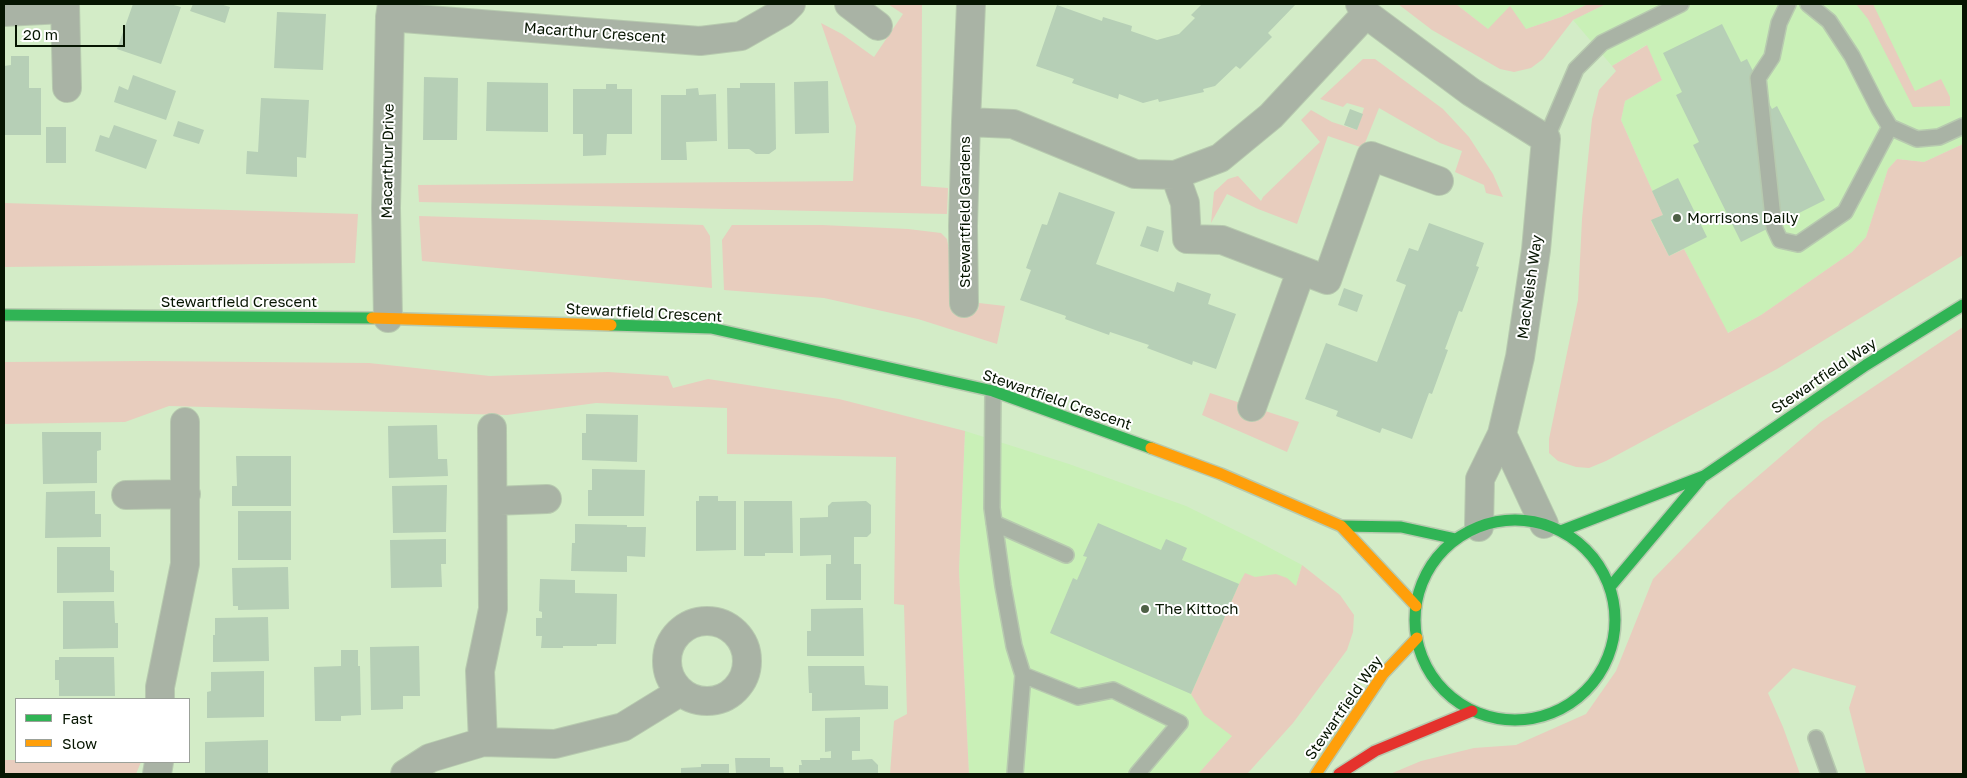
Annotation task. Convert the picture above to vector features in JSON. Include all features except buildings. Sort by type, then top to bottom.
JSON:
[{"type":"street","name":"Macarthur Crescent","points":[[391,10],[700,41],[741,36],[783,12],[791,4]]},
{"type":"street","points":[[849,4],[878,26]]},
{"type":"street","name":"Stewartfield Gardens","points":[[964,302],[963,226],[971,4]]},
{"type":"street","points":[[4,12],[64,7],[67,88]]},
{"type":"street","points":[[1363,9],[1471,92],[1546,139]]},
{"type":"street","name":"Stewartfield Gardens","points":[[966,122],[1013,124],[1136,174],[1175,175],[1220,158],[1271,116],[1363,9]]},
{"type":"street","name":"Macarthur Drive","points":[[388,318],[386,208],[391,10]]},
{"type":"street","name":"MacNeish Way","points":[[1467,533],[1480,479],[1502,434],[1520,357],[1535,260],[1546,139]]},
{"type":"street","points":[[1175,175],[1185,204],[1187,239],[1222,240],[1327,280],[1371,156],[1439,181]]},
{"type":"street","points":[[1252,407],[1302,271]]},
{"type":"street","name":"Stewartfield Way","points":[[1610,587],[1704,476],[1866,365],[1963,305]]},
{"type":"street","name":"Stewartfield Crescent","points":[[4,316],[388,318],[711,328],[992,391],[1221,474],[1341,526],[1401,527],[1467,533]]},
{"type":"street","points":[[160,698],[160,687],[185,564],[185,422]]},
{"type":"street","points":[[483,742],[480,671],[493,609],[494,501],[492,428]]},
{"type":"street","points":[[1502,434],[1552,528]]},
{"type":"street","name":"Stewartfield Way","points":[[1552,528],[1704,476]]},
{"type":"street","points":[[126,495],[186,494]]},
{"type":"street","points":[[494,501],[547,499]]},
{"type":"street","points":[[1502,521],[1525,521],[1552,528],[1591,554],[1610,587],[1615,612],[1614,638],[1606,664],[1591,685],[1572,703],[1549,715],[1523,720],[1497,719],[1472,711],[1452,698],[1435,681],[1423,660],[1417,638],[1416,606],[1422,583],[1434,562],[1467,533],[1502,521]]},
{"type":"street","name":"Stewartfield Crescent","points":[[1341,526],[1416,606]]},
{"type":"street","name":"Stewartfield Way","points":[[1316,774],[1383,674],[1417,638]]},
{"type":"street","points":[[405,774],[430,758],[483,742],[555,744],[623,727],[680,692]]},
{"type":"street","points":[[1339,774],[1375,751],[1472,711]]},
{"type":"lane","name":"MacNeish Way","points":[[1546,139],[1576,69],[1602,43],[1681,4]]},
{"type":"lane","points":[[1788,4],[1779,23],[1772,56],[1758,78],[1774,227],[1780,240],[1798,244],[1845,212],[1890,127]]},
{"type":"lane","points":[[1808,4],[1829,21],[1852,56],[1890,127],[1917,139],[1939,137],[1963,126]]},
{"type":"lane","points":[[992,391],[992,508],[1014,646],[1023,675],[1015,774]]},
{"type":"lane","points":[[994,523],[1066,555]]},
{"type":"lane","points":[[1023,675],[1078,697],[1113,690],[1180,723],[1137,774]]},
{"type":"lane","points":[[1816,738],[1830,774]]},
{"type":"shaded area","points":[[888,4],[922,4],[921,186],[948,188],[947,214],[419,202],[418,185],[853,181],[856,126],[821,23],[842,34],[874,57],[903,14]]},
{"type":"shaded area","points":[[1398,4],[1456,4],[1488,29],[1510,6],[1526,29],[1561,17],[1588,4],[1606,4],[1573,20],[1543,59],[1531,68],[1514,72],[1500,69],[1432,30]]},
{"type":"shaded area","points":[[1456,4],[1588,4],[1561,17],[1526,29],[1488,29]]},
{"type":"shaded area","points":[[1606,4],[1963,4],[1963,144],[1924,162],[1897,159],[1888,169],[1866,237],[1852,252],[1761,315],[1727,333],[1684,249],[1669,256],[1651,221],[1663,215],[1621,120],[1625,101],[1662,80],[1646,45],[1612,66],[1573,20]]},
{"type":"shaded area","points":[[1856,4],[1873,4],[1915,91],[1941,79],[1950,97],[1950,106],[1913,107],[1868,19]]},
{"type":"shaded area","points":[[1647,45],[1662,80],[1625,101],[1621,120],[1663,215],[1651,221],[1669,256],[1684,249],[1728,333],[1761,315],[1852,252],[1866,237],[1888,169],[1897,159],[1924,162],[1963,144],[1963,255],[1777,369],[1606,461],[1589,468],[1576,467],[1558,461],[1549,453],[1549,439],[1578,300],[1582,219],[1592,119],[1599,90],[1616,71],[1612,66]]},
{"type":"shaded area","points":[[1363,59],[1375,59],[1443,109],[1469,137],[1493,174],[1503,197],[1486,193],[1484,185],[1455,172],[1462,151],[1440,143],[1379,108],[1363,148],[1328,136],[1297,224],[1258,209],[1227,194],[1211,223],[1214,192],[1228,179],[1238,176],[1261,201],[1320,142],[1301,120],[1311,110],[1332,122],[1357,130],[1364,108],[1347,103],[1343,107],[1320,99]]},
{"type":"shaded area","points":[[4,203],[358,214],[355,263],[4,267]]},
{"type":"shaded area","points":[[419,216],[703,225],[710,236],[712,288],[422,261]]},
{"type":"shaded area","points":[[732,225],[822,225],[908,229],[941,233],[947,239],[952,267],[950,308],[978,310],[979,303],[1005,306],[997,344],[918,319],[824,298],[724,290],[722,240]]},
{"type":"shaded area","points":[[1963,327],[1963,774],[1866,774],[1849,708],[1856,686],[1793,668],[1768,693],[1800,774],[1390,774],[1421,761],[1474,748],[1516,745],[1586,714],[1616,671],[1653,579],[1728,502],[1821,422]]},
{"type":"shaded area","points":[[4,362],[369,363],[490,376],[608,372],[668,376],[673,388],[708,379],[839,399],[965,431],[959,570],[969,774],[890,774],[894,721],[907,714],[904,605],[894,604],[896,457],[727,454],[727,408],[596,403],[507,415],[169,406],[125,422],[4,424]]},
{"type":"shaded area","points":[[1210,393],[1299,422],[1287,452],[1202,415]]},
{"type":"shaded area","points":[[965,431],[1069,464],[1186,506],[1302,565],[1296,586],[1232,736],[1198,774],[969,774],[959,570]]},
{"type":"shaded area","points":[[1302,565],[1340,595],[1354,615],[1353,632],[1347,650],[1293,723],[1247,774],[1198,774],[1232,736],[1204,715],[1191,694],[1239,584],[1245,573],[1255,577],[1276,574],[1287,578],[1296,586]]},
{"type":"shaded area","points":[[4,760],[15,760],[15,763],[141,763],[136,774],[4,774]]},
{"type":"traffic: fast","points":[[1561,531],[1704,476],[1866,365],[1963,305]]},
{"type":"traffic: fast","points":[[4,315],[372,318]]},
{"type":"traffic: fast","points":[[611,325],[711,328],[993,391],[1151,448]]},
{"type":"traffic: fast","points":[[1610,587],[1701,479]]},
{"type":"traffic: fast","points":[[1515,520],[1534,522],[1562,532],[1578,543],[1592,557],[1607,582],[1613,601],[1615,620],[1613,639],[1603,667],[1592,683],[1578,697],[1553,712],[1534,718],[1515,720],[1496,718],[1468,708],[1452,697],[1438,683],[1423,658],[1417,639],[1415,620],[1417,601],[1427,573],[1438,557],[1452,543],[1477,528],[1496,522],[1515,520]]},
{"type":"traffic: fast","points":[[1341,526],[1401,527],[1456,539]]},
{"type":"traffic: slow","points":[[372,318],[611,325]]},
{"type":"traffic: slow","points":[[1151,448],[1221,474],[1341,526],[1416,606]]},
{"type":"traffic: slow","points":[[1316,774],[1383,674],[1417,638]]},
{"type":"traffic: jam","points":[[1339,774],[1375,751],[1472,711]]},
{"type":"place","name":"Morrisons Daily","points":[[1677,218]]},
{"type":"place","name":"The Kittoch","points":[[1145,609]]}]
